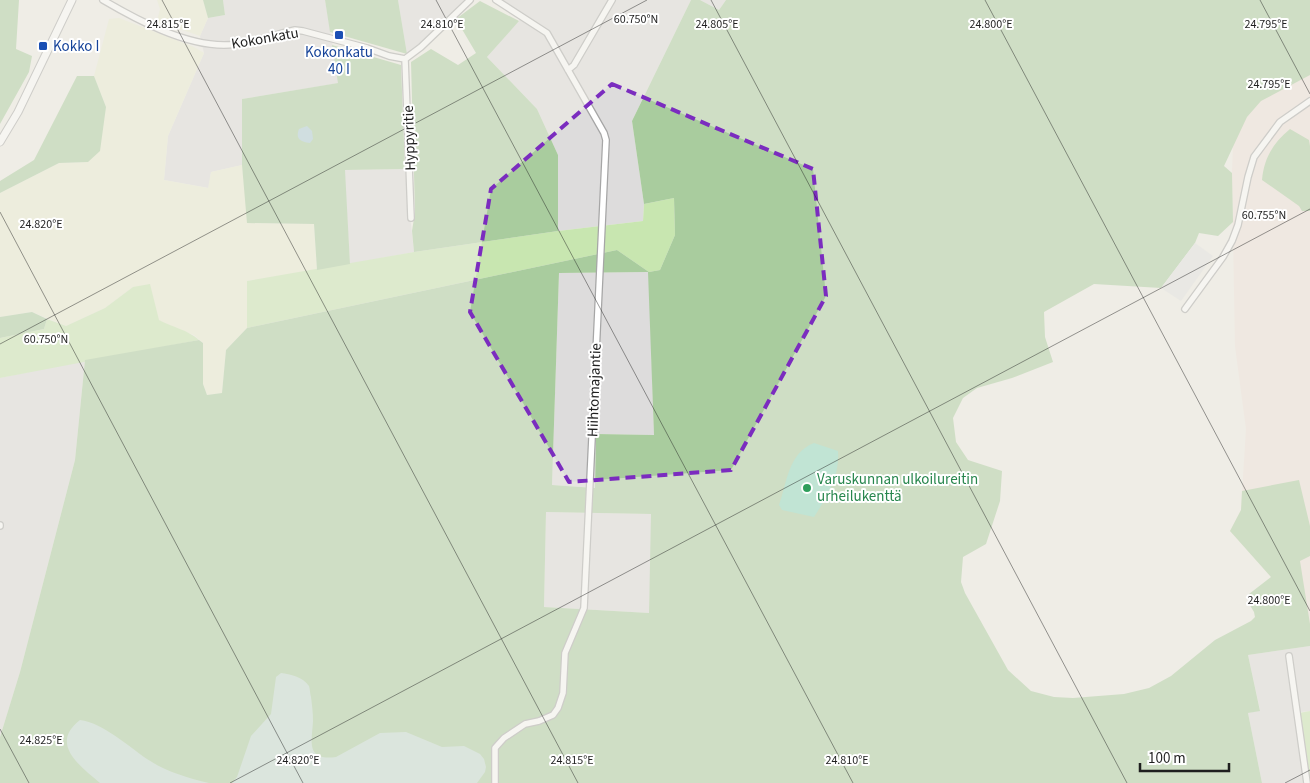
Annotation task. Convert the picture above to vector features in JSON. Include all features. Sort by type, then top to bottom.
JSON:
[{"type":"street","points":[[0,142],[18,112],[72,0]]},
{"type":"street","name":"Kokonkatu","points":[[103,0],[123,12],[170,33],[199,42],[237,44],[295,30],[405,59]]},
{"type":"street","points":[[405,59],[421,47],[470,0]]},
{"type":"street","name":"Hiihtomajantie","points":[[495,783],[495,748],[504,738],[526,724],[539,722],[553,714],[558,708],[563,693],[566,653],[584,608],[606,140],[604,133],[547,33],[496,0]]},
{"type":"street","points":[[568,70],[574,65],[612,0]]},
{"type":"street","name":"Hyppyritie","points":[[405,59],[411,218]]},
{"type":"street","points":[[1184,308],[1223,257],[1232,241],[1238,225],[1254,158],[1280,122],[1310,101]]},
{"type":"street","points":[[1289,656],[1306,783]]},
{"type":"highlighted area","points":[[612,84],[813,169],[826,296],[731,470],[569,482],[470,312],[491,189]]},
{"type":"shaded area","points":[[223,0],[325,0],[339,83],[242,99],[242,165],[211,172],[209,188],[164,180],[168,136],[204,53],[200,36],[208,18],[225,15]]},
{"type":"shaded area","points":[[398,0],[470,0],[426,42],[407,54]]},
{"type":"shaded area","points":[[496,0],[691,0],[632,121],[644,204],[643,221],[558,231],[558,155],[537,109],[487,57],[523,16]]},
{"type":"shaded area","points":[[700,0],[726,0],[719,10]]},
{"type":"shaded area","points":[[1238,0],[1310,0],[1310,646],[1271,577],[1230,531],[1241,510],[1246,429],[1235,346],[1232,173]]},
{"type":"shaded area","points":[[405,169],[414,252],[350,264],[344,170]]},
{"type":"shaded area","points":[[1195,243],[1213,256],[1181,301],[1161,288]]},
{"type":"shaded area","points":[[649,272],[654,435],[596,434],[595,488],[552,485],[559,273]]},
{"type":"shaded area","points":[[85,360],[75,460],[20,672],[0,737],[0,378]]},
{"type":"shaded area","points":[[546,512],[652,514],[649,613],[544,607]]},
{"type":"shaded area","points":[[1310,646],[1310,711],[1300,712],[1309,783],[1262,783],[1248,713],[1260,710],[1248,655]]},
{"type":"green space","points":[[0,0],[19,0],[16,49],[32,56],[29,72],[0,124]]},
{"type":"green space","points":[[157,0],[203,0],[208,18],[200,36],[157,21],[160,9]]},
{"type":"green space","points":[[203,0],[223,0],[225,15],[208,18]]},
{"type":"green space","points":[[325,0],[398,0],[407,54],[330,32]]},
{"type":"green space","points":[[691,0],[700,0],[719,10],[726,0],[1310,0],[1310,75],[1261,101],[1247,117],[1224,166],[1232,173],[1233,222],[1218,236],[1199,233],[1195,243],[1161,288],[1094,284],[1044,312],[1045,337],[1053,362],[1012,378],[977,388],[963,398],[953,418],[956,442],[968,460],[1002,471],[1000,501],[986,544],[963,557],[961,582],[965,593],[1008,670],[1031,691],[1054,697],[1073,698],[1124,694],[1149,688],[1171,676],[1215,640],[1251,621],[1255,617],[1248,602],[1249,594],[1271,577],[1230,531],[1241,510],[1242,491],[1299,480],[1310,526],[1310,556],[1300,561],[1310,624],[1310,646],[1248,655],[1260,711],[1248,713],[1262,783],[0,783],[0,737],[20,672],[75,460],[85,360],[199,340],[203,343],[203,384],[207,395],[222,393],[226,350],[247,328],[617,250],[649,272],[660,270],[675,235],[674,198],[644,204],[632,121]],"holes":[[[648,272],[654,435],[596,434],[595,488],[552,485],[559,273]],[[546,512],[651,514],[649,613],[544,607]]]},
{"type":"green space","points":[[480,1],[519,21],[487,57],[537,109],[558,155],[558,231],[414,252],[412,231],[415,212],[411,62],[431,49],[458,65],[476,53],[456,19]]},
{"type":"green space","points":[[119,18],[194,47],[204,53],[168,136],[164,180],[208,188],[211,172],[242,165],[248,223],[314,224],[317,270],[247,281],[247,328],[226,350],[222,393],[207,395],[203,384],[203,343],[194,335],[171,327],[159,320],[133,287],[105,308],[66,326],[32,312],[0,317],[0,193],[59,163],[88,162],[106,107],[94,76],[109,19]]},
{"type":"green space","points":[[332,45],[401,65],[405,169],[345,170],[350,264],[317,270],[314,224],[247,223],[242,165],[242,99],[338,83]]},
{"type":"green space","points":[[77,76],[94,76],[106,107],[100,151],[88,162],[59,163],[0,193],[0,181],[34,160]]},
{"type":"green space","points":[[1290,129],[1309,140],[1310,211],[1302,211],[1299,206],[1262,180],[1270,152],[1274,145]]},
{"type":"green space","points":[[674,198],[675,235],[660,270],[649,272],[617,250],[247,328],[247,281],[414,252],[643,221],[644,204]]},
{"type":"green space","points":[[150,284],[159,320],[185,331],[199,340],[0,378],[0,338],[44,329],[47,319],[66,326],[105,308],[133,287]]},
{"type":"green space","points":[[32,312],[47,319],[44,329],[0,338],[0,317]]},
{"type":"green space","name":"Varuskunnan ulkoilureitin urheilukenttä","points":[[814,443],[838,451],[835,478],[828,494],[814,517],[782,510],[779,505],[790,469],[799,454]]},
{"type":"green space","points":[[281,673],[300,678],[309,686],[313,715],[312,748],[319,756],[336,757],[380,733],[406,732],[442,747],[464,746],[480,754],[484,759],[485,772],[477,783],[232,783],[237,777],[251,736],[271,714],[276,677]]},
{"type":"green space","points":[[1310,711],[1310,783],[1309,783],[1299,713]]},
{"type":"green space","points":[[80,720],[106,730],[147,759],[169,771],[209,783],[100,783],[77,762],[67,746],[67,738],[71,729]]},
{"type":"water","points":[[307,126],[312,131],[313,139],[310,143],[298,138],[299,129]]},
{"type":"place","name":"Kokonkatu 40 I","points":[[339,35]]},
{"type":"place","name":"Kokko I","points":[[43,46]]},
{"type":"place","name":"Varuskunnan ulkoilureitin urheilukenttä","points":[[807,488]]}]
